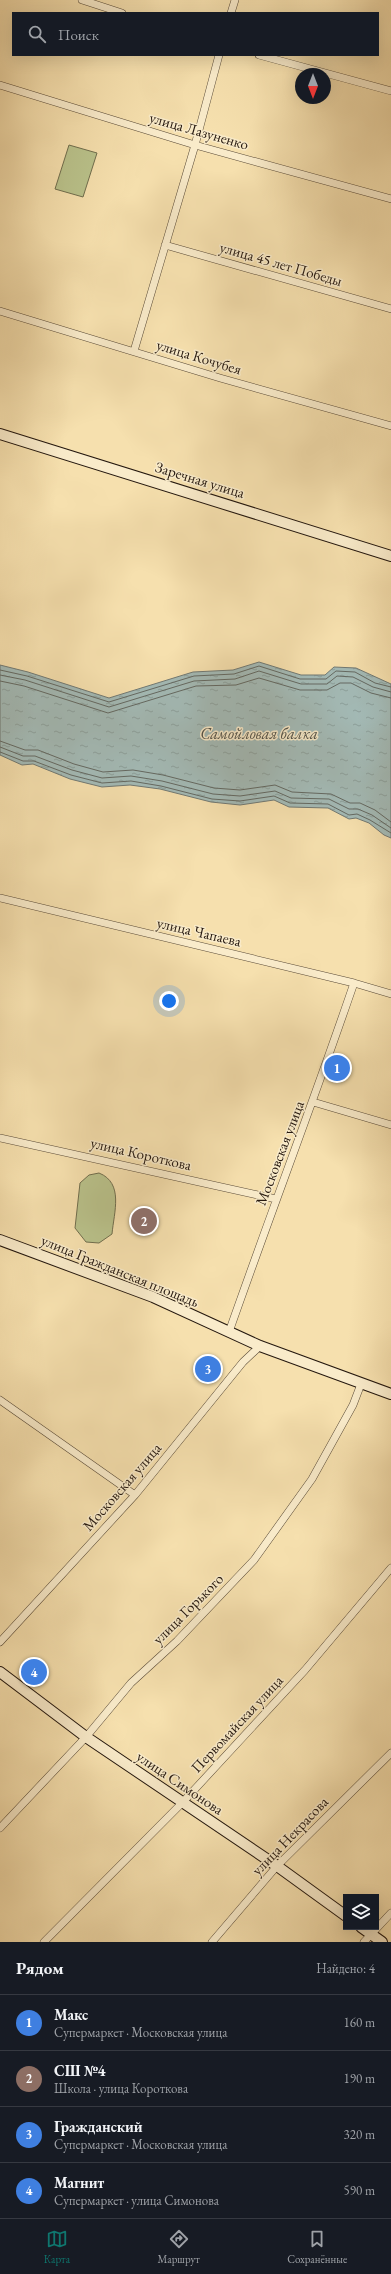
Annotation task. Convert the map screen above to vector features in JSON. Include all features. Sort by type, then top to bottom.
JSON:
[{"type":"street","points":[[82,0],[119,12]]},
{"type":"street","points":[[231,12],[235,0]]},
{"type":"street","points":[[134,351],[195,145],[219,56]]},
{"type":"street","points":[[263,56],[391,91]]},
{"type":"street","name":"улица Лазуненко","points":[[1,87],[195,145],[391,199]]},
{"type":"street","name":"улица 45 лет Победы","points":[[165,245],[391,309]]},
{"type":"street","name":"улица Кочубея","points":[[0,311],[391,426]]},
{"type":"street","name":"Заречная улица","points":[[0,434],[391,556]]},
{"type":"street","name":"улица Чапаева","points":[[0,898],[354,983],[391,994]]},
{"type":"street","name":"Московская улица","points":[[229,1332],[276,1199],[313,1102],[354,983]]},
{"type":"street","points":[[313,1102],[391,1125]]},
{"type":"street","name":"улица Короткова","points":[[0,1138],[276,1199]]},
{"type":"street","name":"улица Гражданская площадь","points":[[0,1240],[153,1297],[229,1332]]},
{"type":"street","points":[[229,1332],[260,1346],[391,1394]]},
{"type":"street","name":"Московская улица","points":[[0,1642],[135,1495],[243,1362],[260,1346]]},
{"type":"street","name":"улица Горького","points":[[0,1828],[86,1737],[131,1683],[182,1636],[254,1560],[312,1479],[353,1405],[361,1384]]},
{"type":"street","points":[[0,1400],[135,1495]]},
{"type":"street","name":"Первомайская улица","points":[[44,1942],[182,1803],[305,1670],[391,1568]]},
{"type":"street","name":"улица Симонова","points":[[0,1672],[86,1737],[277,1866],[343,1914]]},
{"type":"street","name":"улица Некрасова","points":[[212,1942],[277,1866],[391,1753]]},
{"type":"street","points":[[364,1942],[391,1913]]},
{"type":"street","points":[[365,1930],[382,1942]]},
{"type":"green space","points":[[69,145],[97,153],[83,197],[55,189]]},
{"type":"green space","points":[[99,1173],[107,1178],[115,1191],[116,1199],[112,1234],[99,1243],[86,1242],[75,1228],[80,1183],[89,1175]]},
{"type":"water","name":"Самойловая балка","points":[[259,662],[301,675],[325,675],[334,667],[356,668],[391,684],[391,838],[384,835],[369,823],[356,818],[349,819],[328,808],[289,807],[274,800],[240,805],[211,802],[160,789],[130,785],[102,787],[70,779],[33,764],[22,765],[0,755],[0,665],[28,672],[109,698],[193,672],[233,670]]},
{"type":"place","name":"Макс","points":[[337,1068]]},
{"type":"place","name":"СШ №4","points":[[144,1221]]},
{"type":"place","name":"Гражданский","points":[[208,1369]]},
{"type":"place","name":"Магнит","points":[[34,1672]]}]
